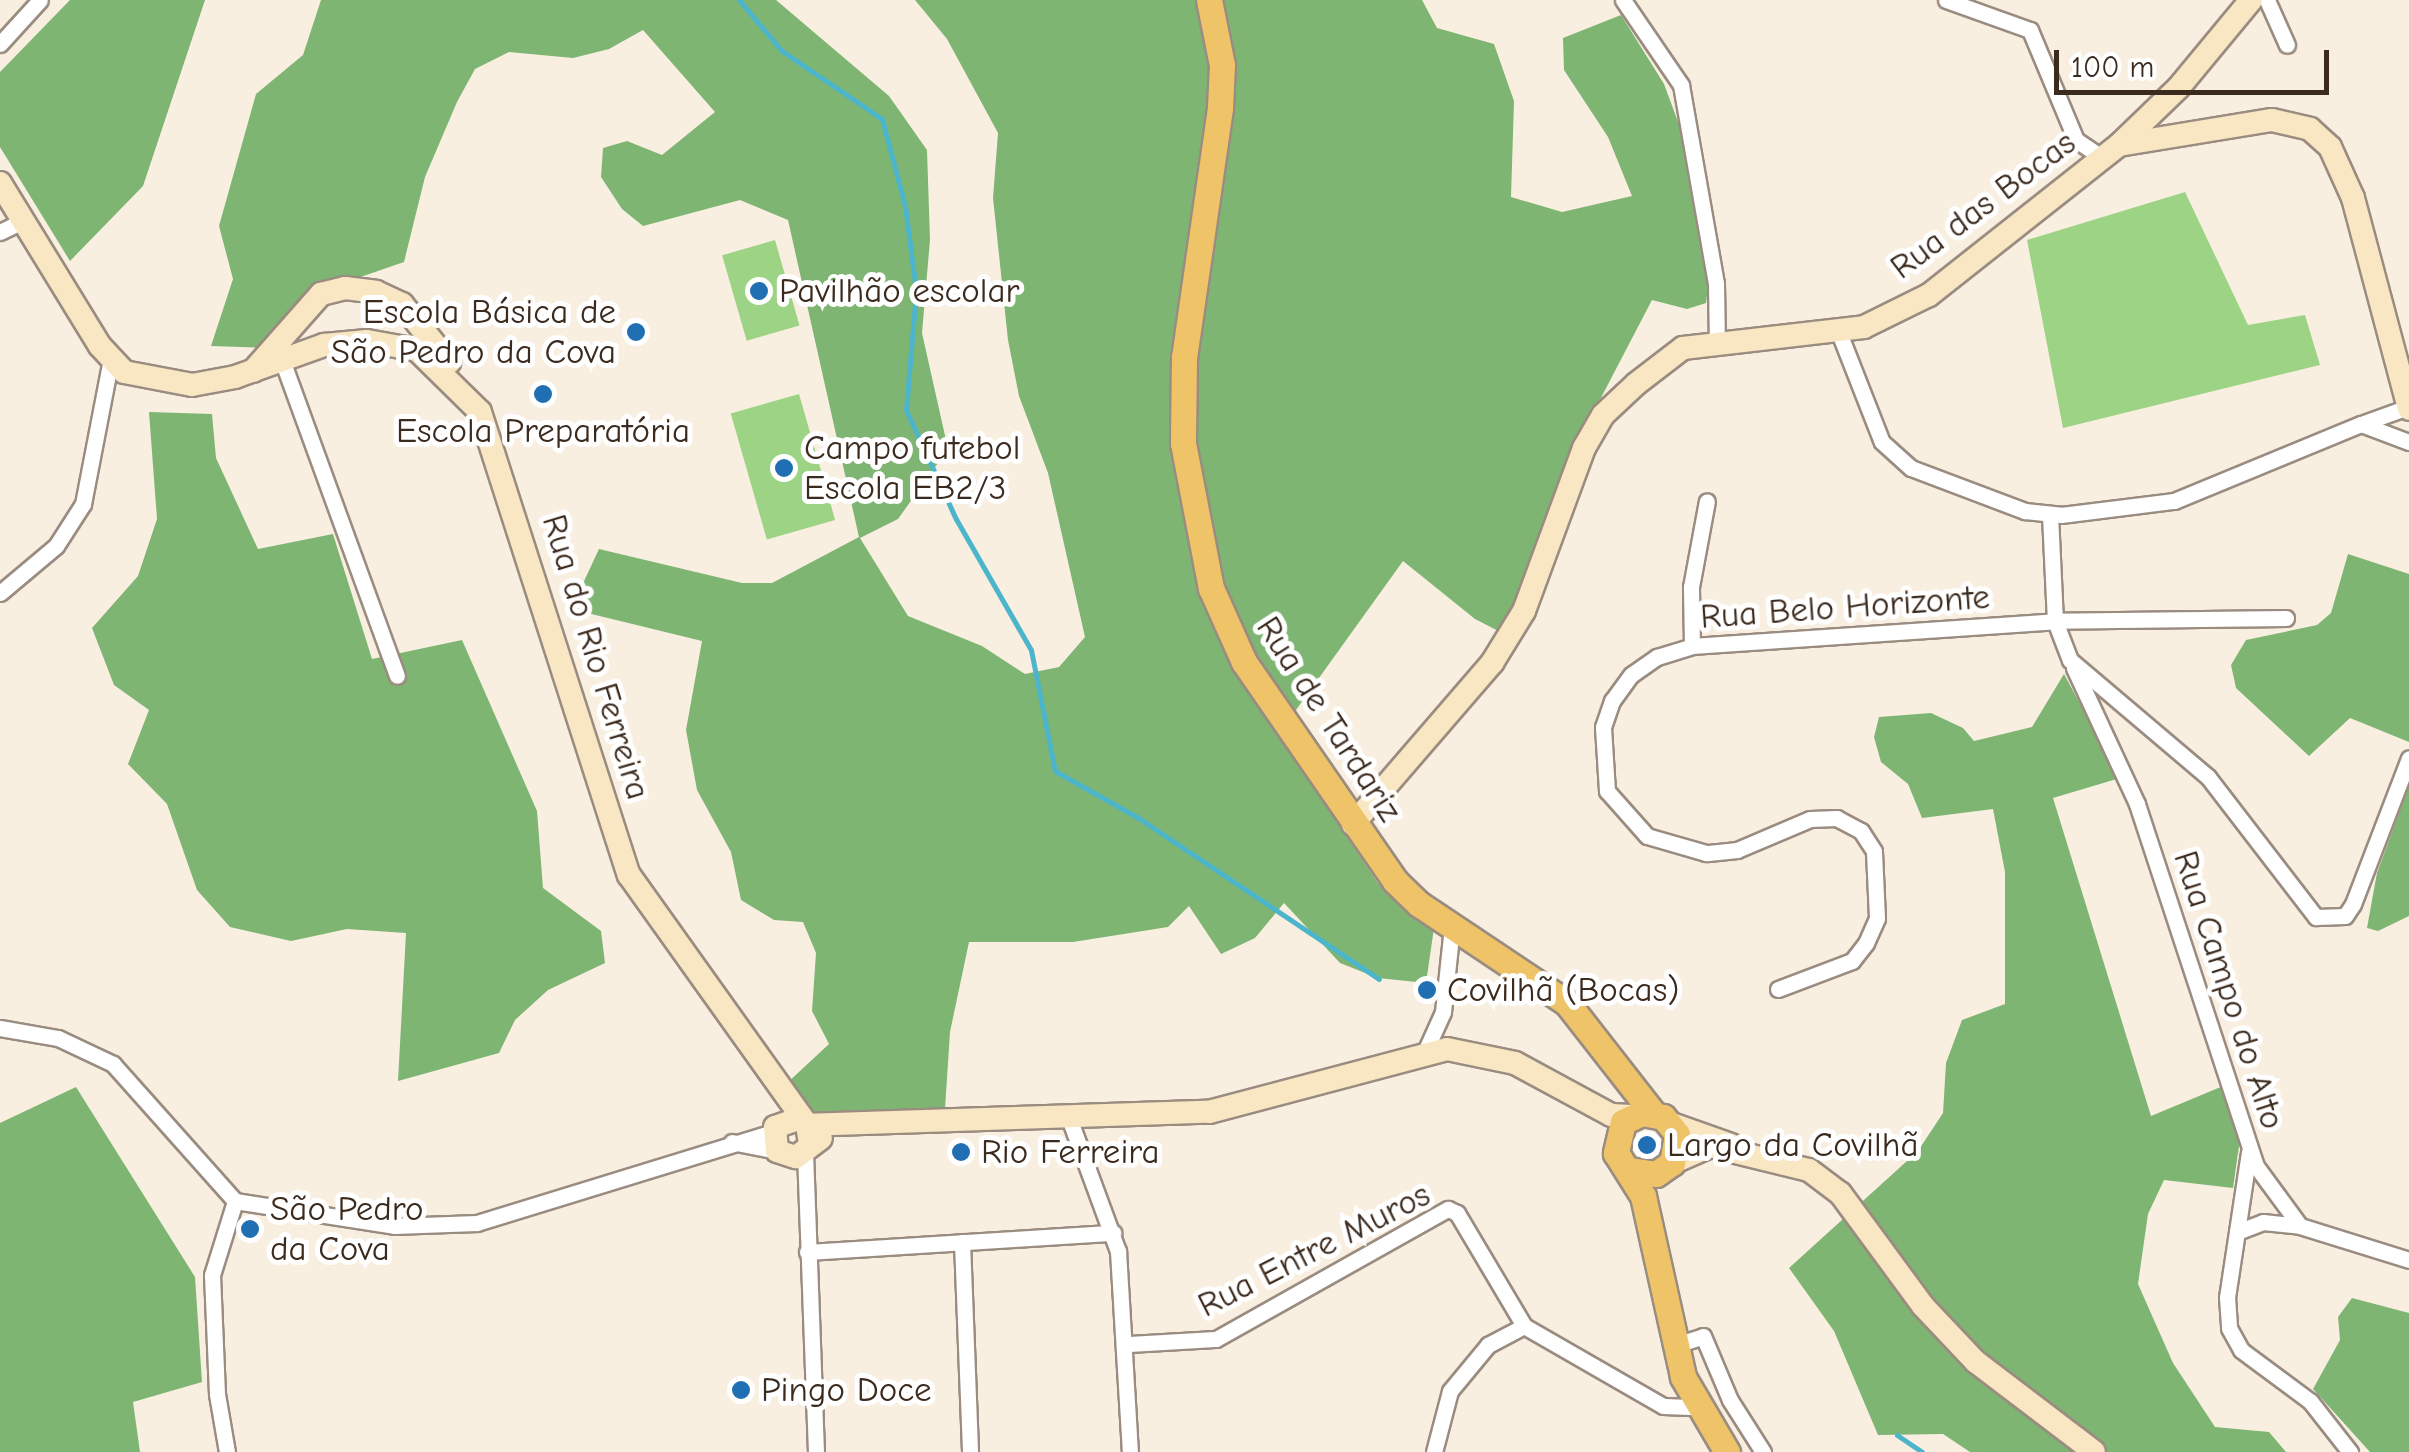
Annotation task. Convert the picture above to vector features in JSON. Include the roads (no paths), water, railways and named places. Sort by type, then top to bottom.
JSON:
[{"type":"main road","name":"Rua de Tardariz","points":[[1208,0],[1222,65],[1184,357],[1183,443],[1191,511],[1211,588],[1244,662],[1395,881],[1452,926],[1566,1003],[1652,1118]]},
{"type":"main road","points":[[1651,1222],[1652,1200],[1678,1144],[1652,1118],[1615,1142],[1651,1222],[1676,1346],[1697,1408],[1727,1452]]},
{"type":"main road","points":[[1628,1170],[1646,1176],[1669,1166]]},
{"type":"street","points":[[0,44],[40,0]]},
{"type":"street","points":[[1623,0],[1681,85],[1716,283],[1717,344]]},
{"type":"street","points":[[1838,330],[1867,414],[1882,442],[1911,468],[1986,498],[2050,514],[2174,501],[2408,408],[2353,198],[2330,147],[2310,128],[2272,120],[2111,152],[2076,140],[2030,30],[1946,0]]},
{"type":"street","name":"Rua das Bocas","points":[[1353,824],[1492,664],[1524,611],[1584,448],[1603,415],[1683,348],[1864,327],[1929,295],[2111,152],[2178,87],[2251,0]]},
{"type":"street","points":[[2267,0],[2287,45]]},
{"type":"street","points":[[0,183],[111,358],[84,504],[56,546],[0,593]]},
{"type":"street","points":[[0,232],[23,221]]},
{"type":"street","points":[[253,370],[321,294],[345,288],[376,292],[402,304],[462,378],[480,412]]},
{"type":"street","points":[[321,294],[307,321],[324,344]]},
{"type":"street","name":"Rua do Rio Ferreira","points":[[111,358],[124,372],[192,385],[253,370],[324,344],[366,340],[417,350],[480,412],[630,875],[760,1068],[792,1138]]},
{"type":"street","points":[[282,360],[396,676]]},
{"type":"street","points":[[2362,424],[2409,442]]},
{"type":"street","points":[[1692,646],[1690,588],[1707,501]]},
{"type":"street","points":[[2050,514],[2055,621]]},
{"type":"street","name":"Rua Belo Horizonte","points":[[1778,988],[1852,962],[1866,943],[1877,918],[1874,850],[1861,831],[1837,818],[1810,819],[1737,850],[1675,849],[1648,836],[1608,791],[1602,764],[1612,700],[1631,676],[1657,658],[1692,646],[2055,621],[2286,618]]},
{"type":"street","name":"Rua Campo do Alto","points":[[2055,621],[2137,804],[2250,1148],[2280,1205],[2300,1226]]},
{"type":"street","points":[[2070,660],[2208,778],[2316,918],[2345,916],[2354,904],[2409,758]]},
{"type":"street","points":[[1424,1054],[1443,1012],[1452,926]]},
{"type":"street","points":[[0,1028],[58,1038],[112,1064],[235,1202],[394,1226],[477,1223],[728,1141],[792,1138],[846,1126],[1209,1112],[1447,1049],[1496,1056],[1546,1076],[1594,1107],[1652,1118],[1810,1170],[1840,1192],[1923,1306],[1976,1362],[2094,1452]]},
{"type":"street","points":[[1594,1107],[1615,1142]]},
{"type":"street","points":[[1070,1118],[1113,1233],[1128,1344],[1130,1452]]},
{"type":"street","points":[[792,1138],[803,1179],[816,1452]]},
{"type":"street","points":[[2250,1148],[2237,1232],[2229,1328],[2242,1350],[2310,1401],[2350,1452]]},
{"type":"street","points":[[1669,1166],[1695,1149],[1739,1149]]},
{"type":"street","points":[[226,1452],[216,1394],[212,1275],[235,1202]]},
{"type":"street","name":"Rua Entre Muros","points":[[1128,1344],[1216,1339],[1448,1209],[1457,1213],[1524,1326]]},
{"type":"street","points":[[2237,1232],[2263,1222],[2300,1226],[2409,1260]]},
{"type":"street","points":[[807,1252],[1113,1233]]},
{"type":"street","points":[[962,1242],[970,1452]]},
{"type":"street","points":[[1434,1452],[1450,1391],[1488,1345],[1524,1326],[1663,1406],[1697,1408]]},
{"type":"street","points":[[1676,1346],[1702,1336],[1730,1400],[1763,1452]]},
{"type":"waterway","points":[[739,0],[782,51],[882,119],[905,206],[916,291],[906,410],[956,519],[1031,650],[1055,771],[1137,817],[1379,979]]},
{"type":"waterway","points":[[1897,1435],[1922,1452]]},
{"type":"place","name":"Pavilhão escolar","points":[[759,291]]},
{"type":"place","name":"Escola Básica de São Pedro da Cova","points":[[636,332]]},
{"type":"place","name":"Escola Preparatória","points":[[543,394]]},
{"type":"place","name":"Campo futebol Escola EB2/3","points":[[784,468]]},
{"type":"place","name":"Covilhã (Bocas)","points":[[1427,990]]},
{"type":"place","name":"Largo da Covilhã","points":[[1647,1145]]},
{"type":"place","name":"Rio Ferreira","points":[[961,1152]]},
{"type":"place","name":"São Pedro da Cova","points":[[250,1229]]},
{"type":"place","name":"Pingo Doce","points":[[741,1390]]}]
